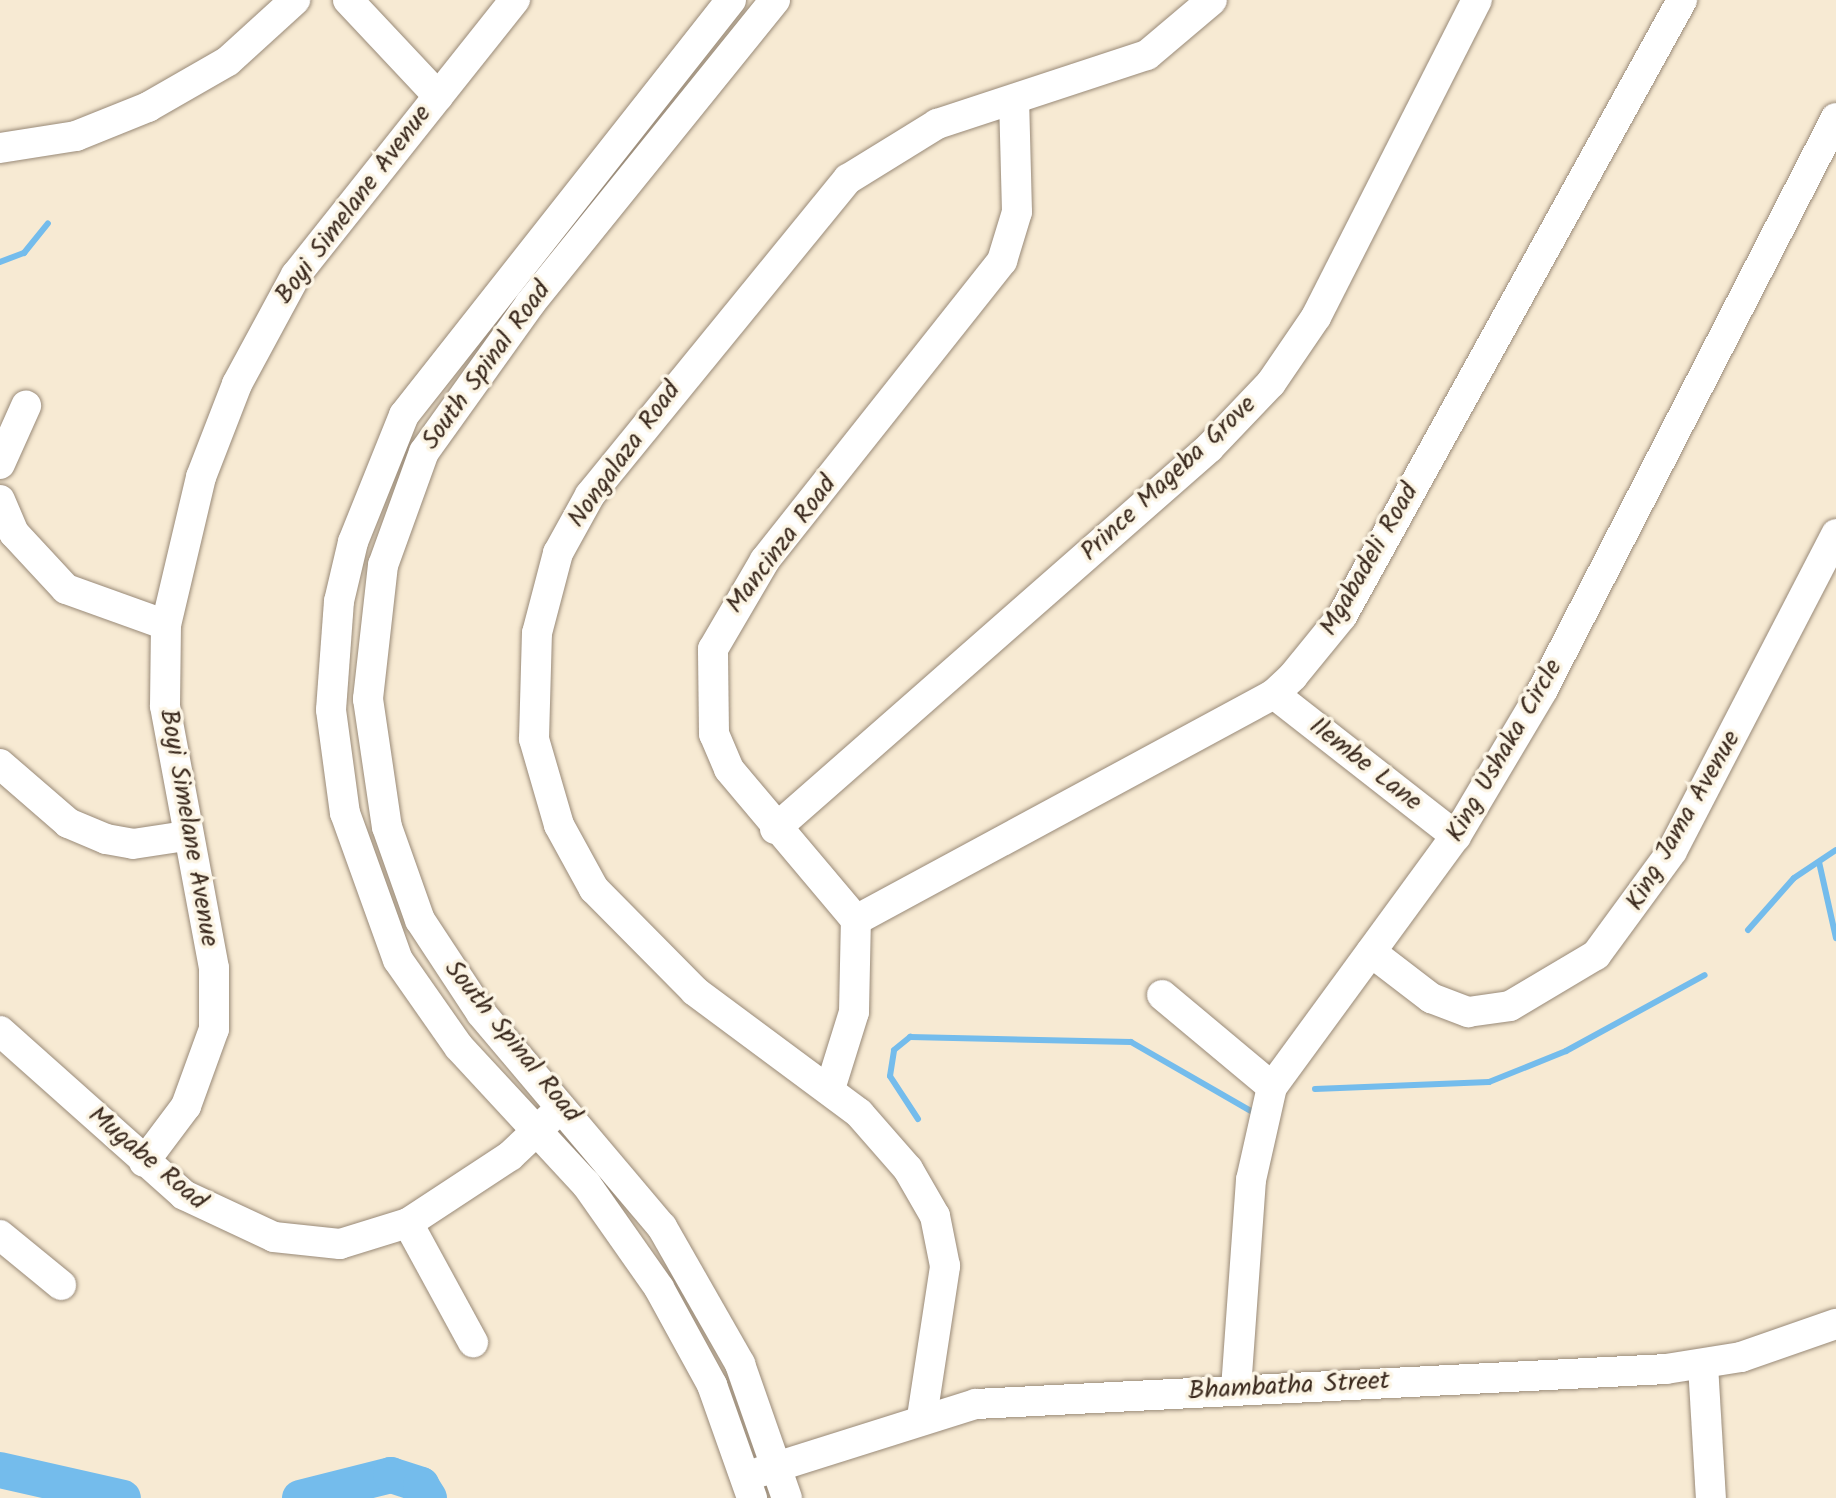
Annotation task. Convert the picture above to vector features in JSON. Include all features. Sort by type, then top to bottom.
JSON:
[{"type":"street","points":[[0,148],[76,136],[160,101],[228,61],[295,0]]},
{"type":"street","points":[[348,0],[438,96]]},
{"type":"street","name":"Boyi Simelane Avenue","points":[[144,1162],[186,1106],[214,1029],[214,968],[185,836],[165,706],[166,625],[201,477],[259,337],[320,242],[515,0]]},
{"type":"street","name":"South Spinal Road","points":[[731,0],[404,415],[373,483],[339,601],[335,763],[379,917],[425,1002],[537,1130],[659,1288],[712,1385],[749,1487]]},
{"type":"street","name":"South Spinal Road","points":[[775,0],[443,421],[407,491],[383,565],[368,699],[373,762],[401,875],[447,966],[662,1227],[716,1317],[787,1498]]},
{"type":"street","name":"Nongalaza Road","points":[[922,1417],[945,1266],[935,1216],[885,1140],[830,1089],[684,981],[594,889],[559,825],[534,739],[537,633],[558,553],[590,495],[797,233],[848,179],[897,145],[1014,100],[1147,55],[1212,0]]},
{"type":"street","name":"Prince Mageba Grove","points":[[775,829],[1209,448],[1271,383],[1316,317],[1477,0]]},
{"type":"street","name":"Mgabadeli Road","points":[[856,920],[1274,694],[1342,616],[1682,0]]},
{"type":"street","name":"Mancinza Road","points":[[856,920],[775,829],[729,769],[714,734],[713,649],[765,560],[1002,261],[1017,212],[1014,100]]},
{"type":"street","name":"King Ushaka Circle","points":[[1236,1389],[1251,1180],[1272,1087],[1456,836],[1542,691],[1836,118]]},
{"type":"street","points":[[0,464],[26,406]]},
{"type":"street","points":[[0,500],[14,533],[66,589],[166,625]]},
{"type":"street","name":"King Jama Avenue","points":[[1371,952],[1431,998],[1468,1012],[1510,1006],[1596,955],[1672,851],[1836,534]]},
{"type":"street","name":"Ilembe Lane","points":[[1274,694],[1456,836]]},
{"type":"street","points":[[0,764],[68,823],[106,839],[133,844],[185,836]]},
{"type":"street","points":[[830,1089],[854,1012],[856,920]]},
{"type":"street","points":[[1162,995],[1272,1087]]},
{"type":"street","name":"Mugabe Road","points":[[0,1031],[144,1162],[216,1216],[274,1237],[340,1244],[408,1223],[459,1193],[562,1106]]},
{"type":"street","points":[[408,1223],[473,1342]]},
{"type":"street","points":[[0,1235],[61,1285]]},
{"type":"street","name":"Bhambatha Street","points":[[749,1487],[777,1466],[922,1417],[999,1402],[1703,1365],[1836,1324]]},
{"type":"street","points":[[1703,1365],[1711,1498]]},
{"type":"waterway","points":[[0,262],[24,253],[48,223]]},
{"type":"waterway","points":[[1748,930],[1794,878],[1836,850]]},
{"type":"waterway","points":[[1819,862],[1836,938]]},
{"type":"waterway","points":[[1315,1089],[1489,1082],[1566,1051],[1705,975]]},
{"type":"waterway","points":[[918,1119],[890,1076],[894,1050],[910,1037],[1131,1042],[1251,1111]]},
{"type":"waterway","points":[[0,1470],[123,1498]]},
{"type":"waterway","points":[[300,1498],[391,1475],[421,1485],[429,1498]]}]
